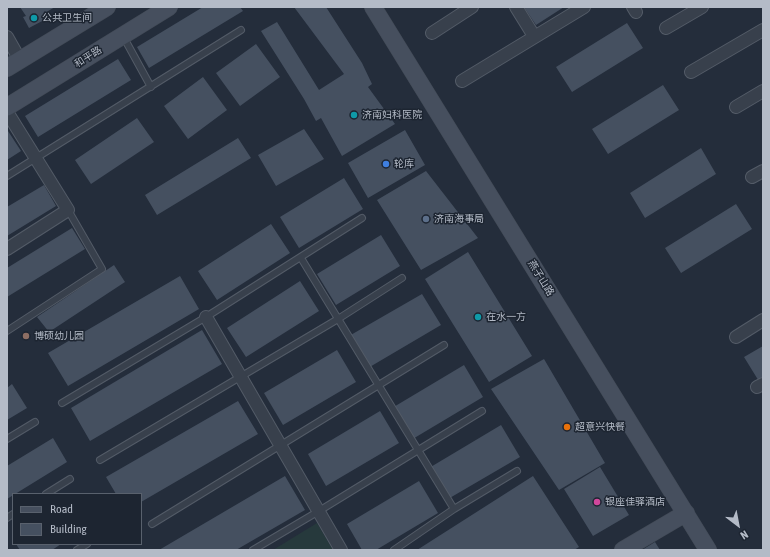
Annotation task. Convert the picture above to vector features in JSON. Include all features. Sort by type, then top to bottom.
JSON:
[{"type":"street","points":[[7,37],[14,64],[107,7]]},
{"type":"street","name":"和平路","points":[[7,107],[168,7]]},
{"type":"street","name":"燕子山路","points":[[366,7],[684,516],[708,550]]},
{"type":"street","name":"燕子山路","points":[[373,7],[684,516],[701,550]]},
{"type":"street","points":[[432,33],[472,7]]},
{"type":"street","points":[[516,7],[534,36]]},
{"type":"street","points":[[462,81],[584,7]]},
{"type":"street","points":[[666,28],[702,7]]},
{"type":"street","points":[[691,72],[763,30]]},
{"type":"street","points":[[736,107],[763,91]]},
{"type":"street","points":[[7,112],[68,210],[7,248]]},
{"type":"street","points":[[752,177],[763,171]]},
{"type":"street","points":[[206,317],[341,550]]},
{"type":"street","points":[[736,337],[763,320]]},
{"type":"street","points":[[623,550],[684,516]]},
{"type":"street","points":[[628,550],[684,516]]},
{"type":"lane","points":[[7,176],[241,30]]},
{"type":"lane","points":[[123,35],[151,87]]},
{"type":"lane","points":[[7,331],[102,269],[68,210]]},
{"type":"lane","points":[[62,403],[206,317],[362,218]]},
{"type":"lane","points":[[301,258],[454,509]]},
{"type":"lane","points":[[100,460],[338,319],[402,278]]},
{"type":"lane","points":[[152,524],[444,345]]},
{"type":"lane","points":[[252,550],[319,512],[482,411]]},
{"type":"lane","points":[[7,439],[35,422]]},
{"type":"lane","points":[[394,550],[454,509],[517,471]]},
{"type":"lane","points":[[48,493],[70,479]]},
{"type":"shaded area","points":[[317,523],[333,550],[273,550]]},
{"type":"building","name":"公共卫生间","points":[[20,7],[55,7],[43,14],[46,19],[29,28],[23,17],[26,16]]},
{"type":"building","points":[[203,7],[240,7],[243,11],[149,68],[137,47]]},
{"type":"building","points":[[294,7],[326,7],[362,63],[372,84],[368,87],[395,124],[342,156],[321,118],[316,121],[304,99],[261,31],[277,22],[319,90],[344,74]]},
{"type":"building","points":[[524,7],[564,7],[536,25]]},
{"type":"building","points":[[627,23],[643,48],[572,92],[556,67]]},
{"type":"building","points":[[256,44],[280,77],[240,106],[216,73]]},
{"type":"building","points":[[118,59],[131,80],[38,137],[25,116]]},
{"type":"building","points":[[203,77],[227,110],[188,139],[164,106]]},
{"type":"building","points":[[663,85],[679,110],[608,154],[592,129]]},
{"type":"building","points":[[137,118],[154,142],[91,184],[75,160]]},
{"type":"building","points":[[304,129],[324,159],[276,186],[258,155]]},
{"type":"building","name":"轮库","points":[[405,130],[425,165],[368,198],[348,163]]},
{"type":"building","points":[[7,131],[21,151],[7,160]]},
{"type":"building","points":[[238,138],[251,158],[157,215],[145,195]]},
{"type":"building","points":[[701,148],[716,174],[645,218],[630,193]]},
{"type":"building","name":"济南海事局","points":[[426,171],[478,238],[421,270],[377,200]]},
{"type":"building","points":[[344,178],[363,209],[299,248],[280,217]]},
{"type":"building","points":[[44,185],[56,206],[7,236],[7,207]]},
{"type":"building","points":[[736,204],[752,229],[681,273],[665,248]]},
{"type":"building","points":[[271,224],[290,253],[217,300],[198,271]]},
{"type":"building","points":[[72,228],[85,249],[7,297],[7,268]]},
{"type":"building","points":[[381,235],[400,266],[336,305],[317,274]]},
{"type":"building","name":"在水一方","points":[[468,252],[532,356],[489,382],[425,279]]},
{"type":"building","points":[[114,265],[125,282],[49,332],[37,317]]},
{"type":"building","points":[[180,276],[199,309],[68,386],[48,353]]},
{"type":"building","points":[[300,281],[319,311],[246,357],[227,328]]},
{"type":"building","points":[[422,294],[441,325],[368,368],[349,336]]},
{"type":"building","points":[[202,330],[222,364],[90,441],[71,408]]},
{"type":"building","points":[[763,346],[763,381],[760,383],[744,357]]},
{"type":"building","points":[[337,350],[356,382],[283,425],[264,393]]},
{"type":"building","points":[[544,359],[605,463],[559,490],[491,389]]},
{"type":"building","points":[[464,365],[483,397],[411,440],[392,408]]},
{"type":"building","points":[[12,384],[27,408],[7,420],[7,388]]},
{"type":"building","points":[[238,401],[258,434],[142,501],[142,493],[115,493],[106,477]]},
{"type":"building","points":[[380,411],[399,443],[326,486],[308,454]]},
{"type":"building","points":[[501,425],[520,457],[448,499],[429,468]]},
{"type":"building","points":[[53,438],[67,462],[17,493],[12,493],[12,496],[7,499],[7,466]]},
{"type":"building","name":"银座佳驿酒店","points":[[600,467],[629,515],[593,536],[564,489]]},
{"type":"building","points":[[285,476],[305,510],[236,550],[159,550]]},
{"type":"building","points":[[533,476],[579,547],[574,550],[417,550]]},
{"type":"building","points":[[419,481],[438,513],[376,550],[362,550],[347,524]]},
{"type":"building","points":[[655,542],[660,550],[642,550]]},
{"type":"building","points":[[17,545],[60,545],[52,550],[20,550]]},
{"type":"place","name":"公共卫生间","points":[[34,18]]},
{"type":"place","name":"济南妇科医院","points":[[354,115]]},
{"type":"place","name":"轮库","points":[[386,164]]},
{"type":"place","name":"济南海事局","points":[[426,219]]},
{"type":"place","name":"在水一方","points":[[478,317]]},
{"type":"place","name":"博硕幼儿园","points":[[26,336]]},
{"type":"place","name":"超意兴快餐","points":[[567,427]]},
{"type":"place","name":"银座佳驿酒店","points":[[597,502]]}]
